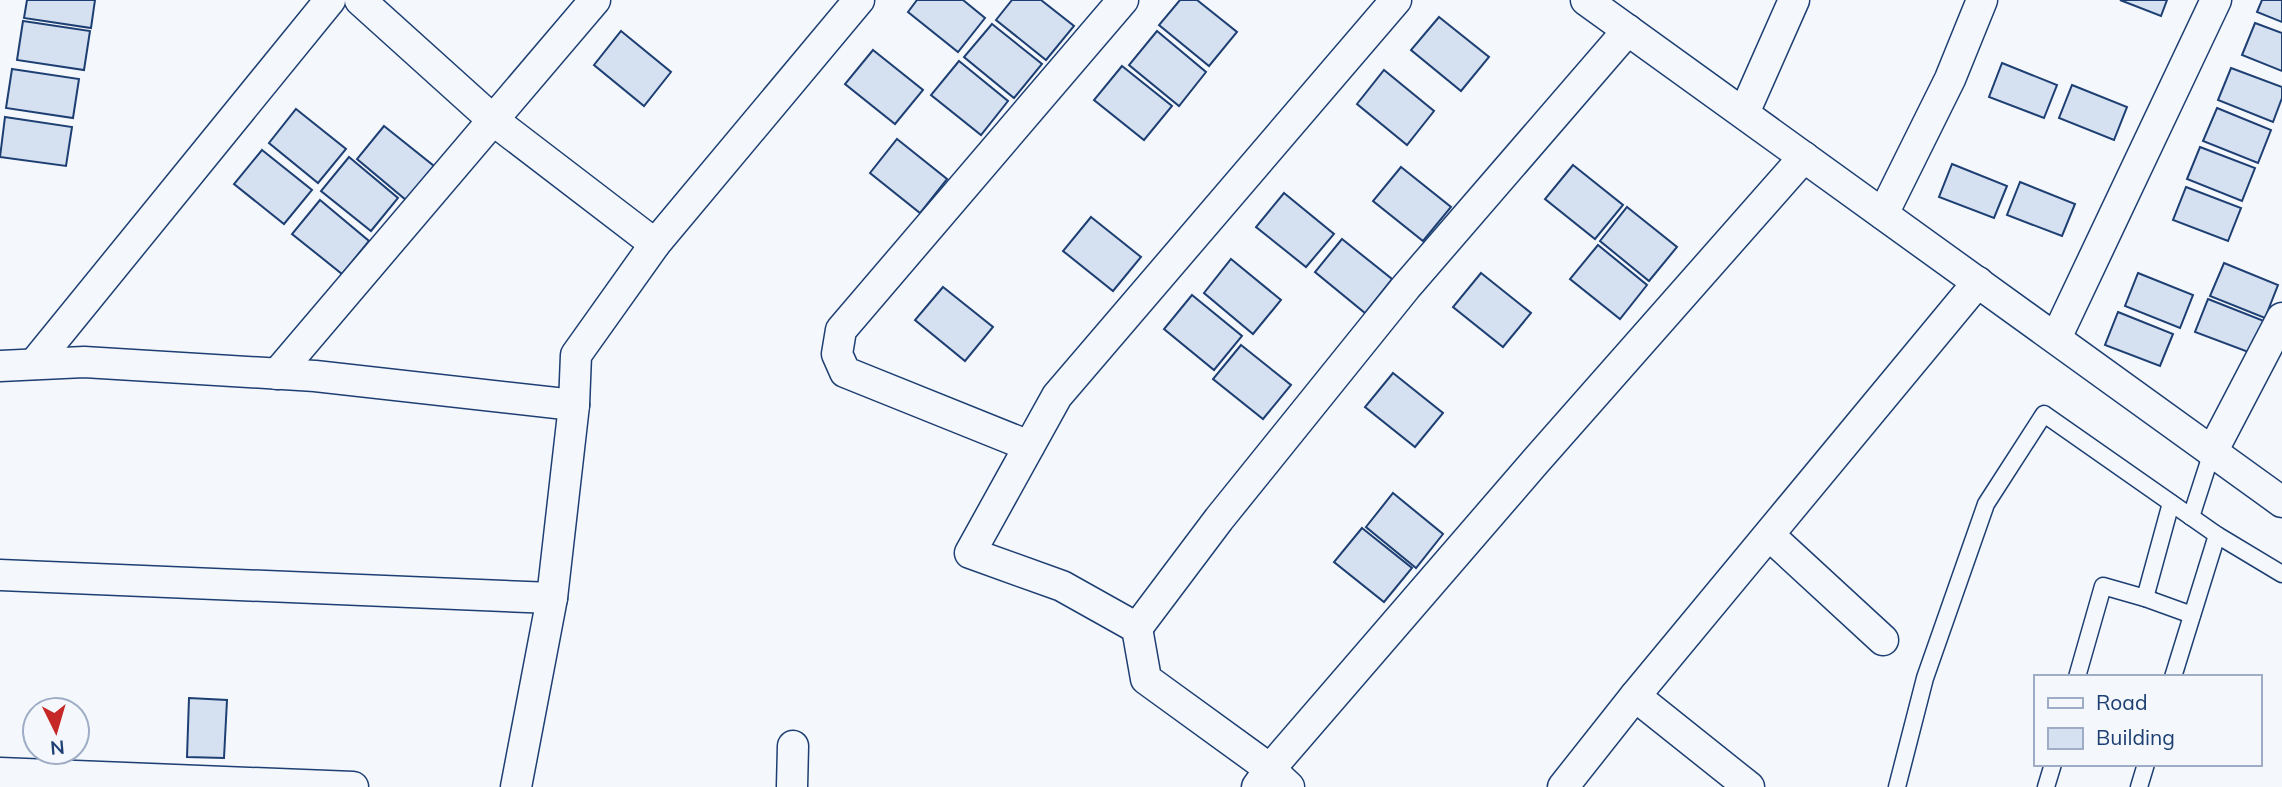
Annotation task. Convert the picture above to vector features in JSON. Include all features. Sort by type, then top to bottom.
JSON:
[{"type":"street","points":[[34,364],[330,0]]},
{"type":"street","points":[[360,0],[493,120],[655,244]]},
{"type":"street","points":[[277,374],[595,0]]},
{"type":"street","points":[[516,787],[552,597],[574,405],[576,355],[655,244],[859,0]]},
{"type":"street","points":[[1029,446],[845,372],[837,354],[841,330],[1123,0]]},
{"type":"street","points":[[1137,628],[1062,586],[970,552],[1058,396],[1396,0]]},
{"type":"street","points":[[1586,0],[2282,502]]},
{"type":"street","points":[[1744,113],[1794,0]]},
{"type":"street","points":[[1883,214],[1950,79],[1982,0]]},
{"type":"street","points":[[2056,338],[2216,0]]},
{"type":"street","points":[[1628,30],[1406,287],[1219,519],[1137,628],[1146,679],[1272,781],[1535,462],[1804,157]]},
{"type":"street","points":[[1563,787],[1635,696],[1978,282]]},
{"type":"street","points":[[2212,452],[2282,318]]},
{"type":"street","points":[[0,366],[84,362],[277,374],[574,405]]},
{"type":"street","points":[[1769,535],[1883,640]]},
{"type":"street","points":[[0,575],[552,597]]},
{"type":"street","points":[[1635,696],[1749,787]]},
{"type":"street","points":[[792,787],[793,746]]},
{"type":"street","points":[[0,773],[353,787]]},
{"type":"lane","points":[[1897,787],[1926,678],[1986,504],[2044,414],[2217,535],[2282,574]]},
{"type":"lane","points":[[2191,517],[2212,452]]},
{"type":"lane","points":[[2145,598],[2171,503]]},
{"type":"lane","points":[[2174,675],[2217,535]]},
{"type":"lane","points":[[2078,675],[2103,586],[2192,615]]},
{"type":"lane","points":[[2046,787],[2052,766]]},
{"type":"lane","points":[[2139,787],[2145,766]]},
{"type":"building","points":[[27,0],[95,0],[91,28],[24,18]]},
{"type":"building","points":[[917,0],[963,0],[985,18],[958,52],[908,12]]},
{"type":"building","points":[[1012,0],[1041,0],[1074,26],[1046,60],[996,20]]},
{"type":"building","points":[[1180,0],[1197,0],[1237,32],[1209,66],[1159,25]]},
{"type":"building","points":[[2120,0],[2167,0],[2161,16]]},
{"type":"building","points":[[2262,0],[2282,0],[2282,22],[2257,12]]},
{"type":"building","points":[[1439,17],[1489,57],[1461,91],[1411,50]]},
{"type":"building","points":[[23,21],[90,31],[84,70],[17,60]]},
{"type":"building","points":[[2255,23],[2282,33],[2282,71],[2242,55]]},
{"type":"building","points":[[992,24],[1042,64],[1014,98],[964,57]]},
{"type":"building","points":[[621,31],[671,72],[644,106],[594,65]]},
{"type":"building","points":[[1157,31],[1206,72],[1179,106],[1129,65]]},
{"type":"building","points":[[873,50],[923,90],[895,124],[845,84]]},
{"type":"building","points":[[959,61],[1008,101],[981,135],[931,95]]},
{"type":"building","points":[[2002,63],[2057,85],[2044,118],[1989,97]]},
{"type":"building","points":[[1122,66],[1172,106],[1144,140],[1094,100]]},
{"type":"building","points":[[2231,68],[2282,87],[2282,98],[2273,122],[2218,100]]},
{"type":"building","points":[[12,69],[79,79],[73,118],[6,108]]},
{"type":"building","points":[[1384,70],[1434,111],[1407,145],[1357,104]]},
{"type":"building","points":[[2072,85],[2127,107],[2114,140],[2059,118]]},
{"type":"building","points":[[2217,108],[2271,130],[2258,163],[2203,141]]},
{"type":"building","points":[[296,109],[346,149],[318,183],[269,143]]},
{"type":"building","points":[[5,117],[72,127],[66,166],[0,157]]},
{"type":"building","points":[[384,126],[434,166],[406,200],[357,159]]},
{"type":"building","points":[[897,139],[947,179],[920,213],[870,173]]},
{"type":"building","points":[[2200,147],[2255,168],[2242,201],[2187,179]]},
{"type":"building","points":[[262,150],[312,190],[284,224],[234,184]]},
{"type":"building","points":[[349,157],[398,198],[371,231],[321,191]]},
{"type":"building","points":[[1952,164],[2007,186],[1994,218],[1939,197]]},
{"type":"building","points":[[1573,165],[1623,205],[1595,239],[1545,199]]},
{"type":"building","points":[[1401,167],[1451,207],[1423,241],[1373,201]]},
{"type":"building","points":[[2020,182],[2075,204],[2062,236],[2007,215]]},
{"type":"building","points":[[2186,187],[2241,208],[2228,241],[2173,220]]},
{"type":"building","points":[[1284,193],[1334,234],[1306,267],[1256,227]]},
{"type":"building","points":[[320,200],[369,241],[342,274],[292,234]]},
{"type":"building","points":[[1627,207],[1677,247],[1649,281],[1600,241]]},
{"type":"building","points":[[1091,217],[1141,257],[1113,291],[1063,251]]},
{"type":"building","points":[[1342,239],[1392,279],[1365,313],[1315,272]]},
{"type":"building","points":[[1598,245],[1647,285],[1620,319],[1570,279]]},
{"type":"building","points":[[1231,259],[1281,300],[1253,334],[1204,293]]},
{"type":"building","points":[[2224,263],[2278,285],[2265,318],[2210,296]]},
{"type":"building","points":[[1481,273],[1531,313],[1503,347],[1453,307]]},
{"type":"building","points":[[2138,273],[2193,295],[2180,328],[2125,306]]},
{"type":"building","points":[[943,287],[993,327],[965,361],[915,320]]},
{"type":"building","points":[[1192,295],[1242,336],[1214,370],[1164,329]]},
{"type":"building","points":[[2208,299],[2264,321],[2251,353],[2195,332]]},
{"type":"building","points":[[2118,312],[2173,334],[2160,366],[2105,345]]},
{"type":"building","points":[[1241,345],[1291,385],[1263,419],[1213,379]]},
{"type":"building","points":[[1393,373],[1443,413],[1415,447],[1365,407]]},
{"type":"building","points":[[1393,493],[1443,534],[1416,568],[1366,527]]},
{"type":"building","points":[[1362,528],[1412,568],[1384,602],[1334,562]]},
{"type":"building","points":[[189,698],[227,700],[224,758],[187,757]]}]
